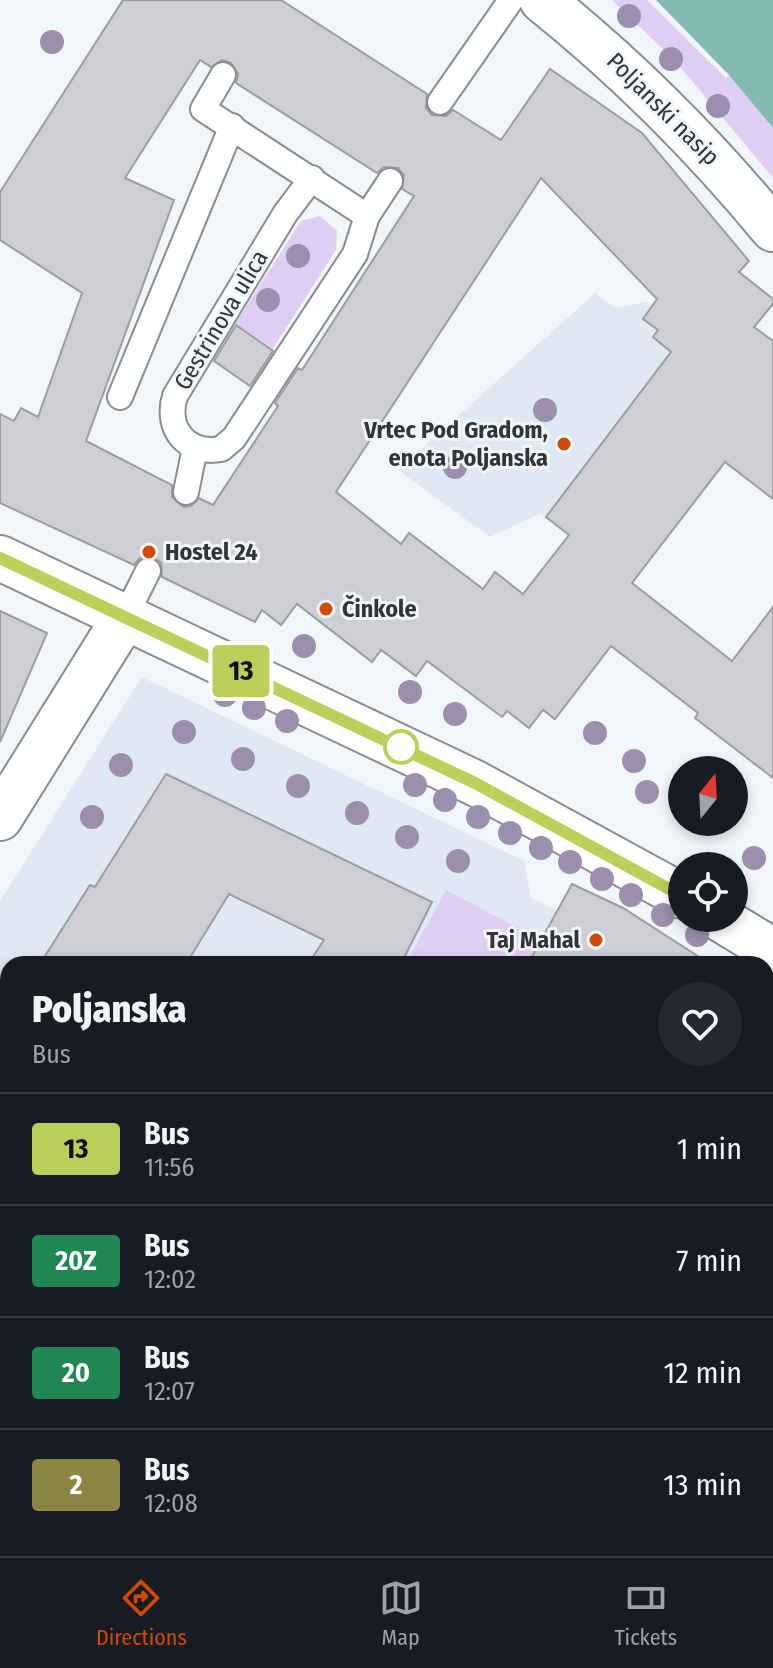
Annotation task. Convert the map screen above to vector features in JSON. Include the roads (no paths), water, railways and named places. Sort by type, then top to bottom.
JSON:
[{"type":"street","name":"Poljanski nasip","points":[[542,0],[611,55],[674,116],[773,229]]},
{"type":"street","points":[[0,558],[475,783],[668,888]]},
{"type":"street","points":[[0,818],[125,617]]},
{"type":"street","points":[[742,932],[773,951]]},
{"type":"lane","points":[[440,102],[511,0]]},
{"type":"lane","points":[[223,75],[203,109],[367,216]]},
{"type":"lane","points":[[120,397],[232,126]]},
{"type":"lane","name":"Gestrinova ulica","points":[[195,448],[181,439],[172,423],[175,396],[285,214],[312,178]]},
{"type":"lane","points":[[186,492],[195,448],[209,451],[221,449],[234,438],[355,254],[367,216],[390,181]]},
{"type":"lane","points":[[125,617],[148,571]]},
{"type":"place","name":"Vrtec Pod Gradom, enota Poljanska","points":[[564,444]]},
{"type":"place","name":"Hostel 24","points":[[149,552]]},
{"type":"place","name":"Činkole","points":[[326,609]]},
{"type":"place","name":"Taj Mahal","points":[[596,940]]}]
